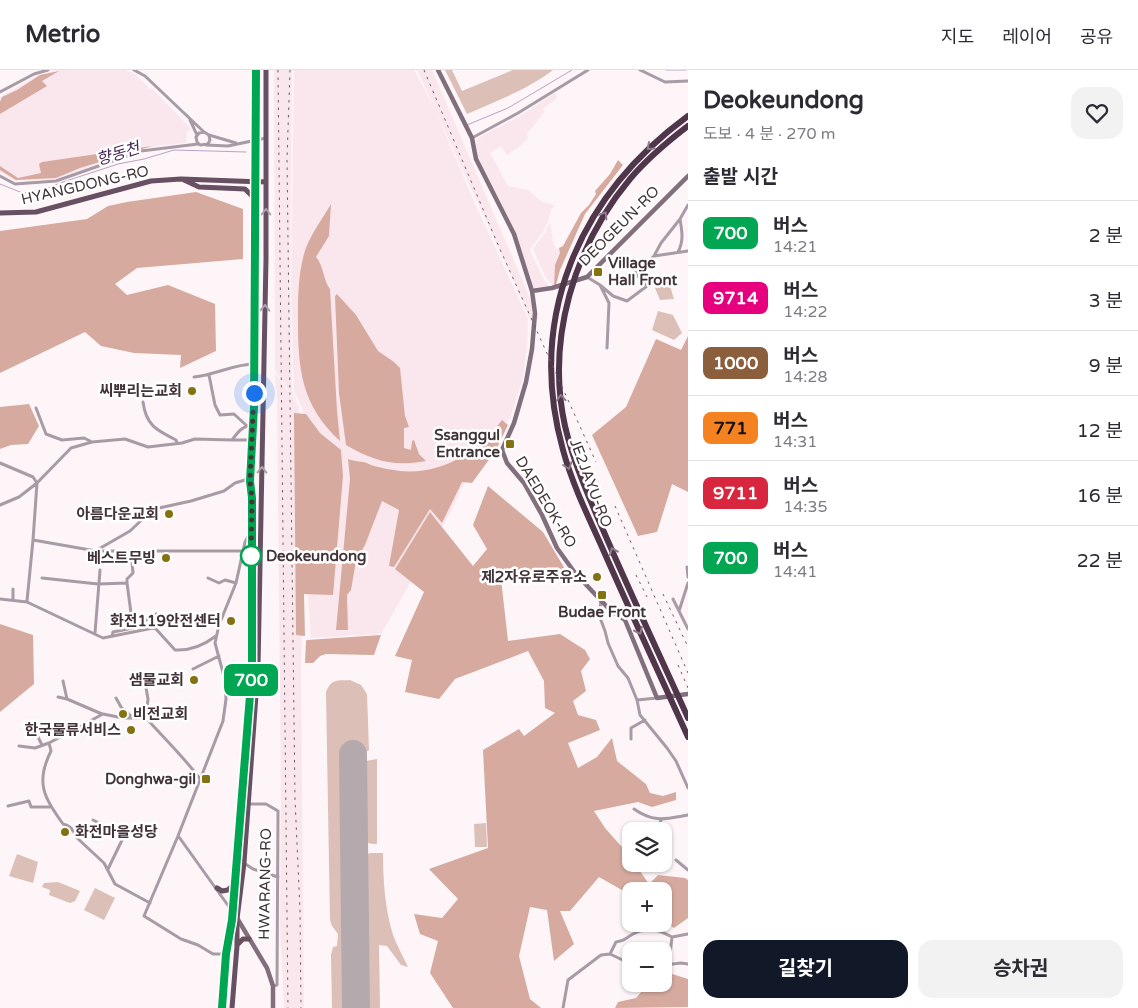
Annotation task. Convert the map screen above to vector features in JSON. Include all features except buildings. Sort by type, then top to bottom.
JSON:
[{"type":"highway","name":"JE2JAYU-RO","points":[[688,116],[643,153],[625,172],[607,195],[584,234],[565,279],[560,297],[554,323],[552,371],[558,432],[570,474],[619,587],[688,737]]},
{"type":"highway","name":"JE2JAYU-RO","points":[[688,126],[648,160],[620,192],[592,235],[570,293],[562,328],[559,364],[565,425],[579,473],[632,596],[688,718]]},
{"type":"main road","points":[[222,1008],[252,670],[252,498],[250,481],[252,440],[250,425],[254,364],[256,70]]},
{"type":"main road","points":[[232,1008],[237,946],[237,919],[244,863],[258,667],[266,259],[266,70]]},
{"type":"main road","points":[[181,179],[199,187],[245,189],[255,200]]},
{"type":"main road","name":"HYANGDONG-RO","points":[[0,214],[36,212],[150,182],[181,179],[266,182]]},
{"type":"main road","points":[[217,888],[222,891],[228,890],[234,883]]},
{"type":"main road","points":[[237,946],[243,939],[249,939]]},
{"type":"street","points":[[0,92],[34,74],[48,70]]},
{"type":"street","points":[[134,70],[145,76],[204,132],[236,143]]},
{"type":"street","name":"DAEDEOK-RO","points":[[438,70],[471,137],[476,159],[514,234],[532,291],[535,313],[532,349],[526,382],[514,423],[502,450],[507,463],[524,483],[557,548],[575,573],[610,610],[625,620],[657,698]]},
{"type":"street","points":[[471,137],[518,114],[588,70]]},
{"type":"street","points":[[640,70],[666,82],[688,81]]},
{"type":"street","points":[[190,119],[197,135],[196,140],[198,144]]},
{"type":"street","points":[[197,135],[204,132]]},
{"type":"street","points":[[206,145],[209,142],[209,135]]},
{"type":"street","points":[[0,176],[15,184],[56,181],[140,152],[198,144],[228,146],[266,138]]},
{"type":"street","name":"DEOGEUN-RO","points":[[532,291],[552,288],[587,277],[688,176]]},
{"type":"street","points":[[587,277],[613,296],[627,301],[647,286],[635,273],[654,256],[688,205]]},
{"type":"street","points":[[678,252],[683,233],[680,219]]},
{"type":"street","points":[[654,256],[688,251]]},
{"type":"street","points":[[600,285],[609,303],[606,348]]},
{"type":"street","points":[[194,377],[254,364]]},
{"type":"street","points":[[209,375],[215,406],[220,415],[234,414],[250,425],[240,430],[232,440]]},
{"type":"street","points":[[143,402],[145,415],[157,430],[176,440],[177,443]]},
{"type":"street","points":[[36,408],[46,434],[62,440],[84,438],[92,442]]},
{"type":"street","points":[[0,505],[19,498],[37,483],[71,448],[92,442],[125,439],[148,447],[195,439],[252,440]]},
{"type":"street","points":[[0,463],[33,477],[37,483],[27,602]]},
{"type":"street","points":[[96,551],[130,531],[150,512],[159,508],[210,496],[224,491],[235,483],[245,480],[250,481]]},
{"type":"street","points":[[226,954],[213,954],[198,945],[181,939],[144,916],[201,779],[223,720],[226,699],[225,680],[215,643],[225,609],[236,583],[245,542],[251,530]]},
{"type":"street","points":[[32,540],[96,551],[243,551]]},
{"type":"street","points":[[132,551],[133,572],[127,579],[127,583],[133,628]]},
{"type":"street","points":[[686,567],[688,577]]},
{"type":"street","points":[[95,633],[100,570]]},
{"type":"street","points":[[42,578],[98,584],[127,583]]},
{"type":"street","points":[[208,578],[219,583],[225,580],[236,583]]},
{"type":"street","points":[[678,611],[688,583]]},
{"type":"street","points":[[13,589],[13,599]]},
{"type":"street","points":[[0,598],[27,602],[103,638],[156,629],[175,650],[182,650],[203,645],[217,635]]},
{"type":"street","points":[[673,599],[688,629]]},
{"type":"street","points":[[601,600],[599,615],[606,631],[608,643],[618,666],[628,678],[637,700],[640,715],[667,748],[688,788]]},
{"type":"street","points":[[111,636],[113,632],[140,626],[152,615],[156,614]]},
{"type":"street","points":[[193,669],[219,656]]},
{"type":"street","points":[[63,681],[67,699]]},
{"type":"street","points":[[145,682],[148,699],[146,718],[201,779]]},
{"type":"street","points":[[637,700],[688,694]]},
{"type":"street","points":[[58,697],[103,714],[146,718]]},
{"type":"street","points":[[116,698],[131,718]]},
{"type":"street","points":[[19,746],[35,748],[103,714]]},
{"type":"street","points":[[631,739],[630,728],[645,720]]},
{"type":"street","points":[[37,735],[42,745]]},
{"type":"street","points":[[49,742],[51,751],[43,772],[43,786],[45,796],[51,807],[63,824],[74,831],[76,837],[99,858],[108,870],[111,880],[116,885],[150,903]]},
{"type":"street","points":[[8,806],[29,800],[31,807],[51,807]]},
{"type":"street","name":"HWARANG-RO","points":[[248,804],[266,804],[278,811],[277,985],[273,986]]},
{"type":"street","points":[[634,809],[646,817],[661,820],[688,815]]},
{"type":"street","points":[[93,820],[124,836],[108,870]]},
{"type":"street","points":[[178,836],[232,911]]},
{"type":"street","points":[[676,860],[688,870]]},
{"type":"street","points":[[244,863],[253,869],[278,877]]},
{"type":"street","name":"HWARANG-RO","points":[[232,911],[264,962],[273,986],[273,1008]]},
{"type":"street","points":[[610,954],[616,942],[624,941],[632,934],[643,930],[657,929],[672,937],[688,934]]},
{"type":"street","points":[[671,942],[672,937]]},
{"type":"street","points":[[564,1008],[568,980],[600,955],[610,954],[622,960]]},
{"type":"street","points":[[672,964],[688,964]]},
{"type":"shaded area","points":[[58,70],[125,70],[135,74],[150,89],[152,88],[192,130],[187,131],[186,143],[157,146],[130,152],[127,155],[56,179],[15,181],[0,172],[0,97],[38,75]]},
{"type":"shaded area","points":[[274,70],[292,70],[290,286],[292,390],[298,404],[275,370]]},
{"type":"shaded area","points":[[294,70],[414,70],[433,105],[417,70],[432,70],[539,319],[531,322],[436,112],[475,204],[528,319],[527,347],[523,378],[510,418],[462,487],[452,510],[381,634],[311,638],[308,598],[303,410],[294,391],[293,367],[291,278]]},
{"type":"shaded area","points":[[445,70],[452,70],[462,91],[513,70],[553,70],[522,89],[467,114]]},
{"type":"shaded area","points":[[59,71],[42,81],[47,86],[0,114],[2,97],[40,75]]},
{"type":"shaded area","points":[[555,93],[557,98],[543,109],[545,111],[527,134],[528,138],[520,146],[507,155],[501,146],[490,153],[508,186],[528,190],[542,202],[555,205],[551,210],[543,232],[530,249],[543,278],[549,286],[533,288],[516,234],[478,158],[476,139],[520,116]]},
{"type":"shaded area","points":[[152,146],[80,168],[56,178],[16,180],[0,170],[0,166],[18,178],[41,173],[39,164],[42,162]]},
{"type":"shaded area","points":[[618,160],[623,165],[585,214],[560,270],[556,285],[554,285],[555,265],[560,253],[559,248],[563,246],[581,213],[596,194],[595,191],[610,174]]},
{"type":"shaded area","points":[[196,192],[243,209],[243,259],[137,268],[115,284],[127,295],[168,285],[215,304],[216,351],[180,368],[181,355],[134,353],[101,346],[85,332],[0,373],[0,231],[87,219],[108,206]]},
{"type":"shaded area","points":[[331,204],[329,236],[316,257],[330,289],[340,441],[317,414],[310,400],[301,370],[298,337],[299,287],[304,254],[312,235]]},
{"type":"shaded area","points":[[550,222],[553,241],[556,249],[559,248],[560,253],[555,265],[554,285],[545,276],[533,249],[545,233]]},
{"type":"shaded area","points":[[658,276],[668,280],[674,299],[660,300],[655,288]]},
{"type":"shaded area","points":[[337,294],[356,315],[378,351],[400,368],[405,416],[409,427],[404,428],[404,448],[411,450],[412,441],[414,440],[419,454],[426,461],[394,463],[384,461],[375,459],[346,445],[339,393],[335,296]]},
{"type":"shaded area","points":[[658,311],[673,315],[682,333],[674,340],[652,330]]},
{"type":"shaded area","points":[[688,336],[688,492],[672,484],[657,532],[638,536],[592,435],[626,407],[656,339],[681,350]]},
{"type":"shaded area","points":[[275,373],[299,407],[303,582],[301,671],[304,1008],[284,1008],[280,926],[281,797],[277,399]]},
{"type":"shaded area","points":[[29,404],[39,426],[28,444],[11,445],[0,449],[0,407]]},
{"type":"shaded area","points":[[294,413],[306,414],[320,433],[341,450],[343,476],[333,595],[304,594],[305,636],[296,635]]},
{"type":"shaded area","points":[[502,420],[508,425],[496,450],[472,483],[462,482],[442,523],[430,509],[394,567],[389,566],[399,510],[382,501],[365,545],[356,561],[351,590],[347,595],[348,630],[336,630],[350,479],[348,459],[400,471],[430,469],[458,459],[470,451],[482,442]]},
{"type":"shaded area","points":[[488,486],[543,532],[565,569],[501,579],[508,641],[560,634],[585,650],[590,659],[581,671],[586,691],[573,701],[578,715],[596,720],[600,730],[568,743],[578,768],[597,757],[612,738],[617,761],[646,784],[650,793],[663,796],[676,792],[676,800],[652,807],[638,802],[594,811],[605,828],[622,847],[622,872],[641,872],[648,882],[622,882],[622,890],[599,877],[570,911],[560,911],[574,944],[554,961],[547,910],[530,907],[519,956],[530,999],[541,1008],[453,1008],[430,973],[438,941],[420,934],[414,914],[442,918],[458,899],[429,869],[488,848],[483,750],[519,729],[524,736],[555,713],[545,708],[544,681],[528,651],[455,679],[439,699],[405,692],[412,660],[395,656],[424,592],[395,569],[430,512],[473,566],[487,549],[473,525]]},
{"type":"shaded area","points":[[0,624],[33,635],[34,684],[0,712]]},
{"type":"shaded area","points":[[381,635],[374,655],[326,654],[320,656],[313,663],[305,663],[307,640]]},
{"type":"shaded area","points":[[350,680],[361,685],[367,694],[369,750],[365,753],[347,752],[351,1008],[332,1008],[331,955],[333,947],[337,946],[338,934],[330,920],[326,692],[333,682]]},
{"type":"shaded area","points":[[377,759],[377,844],[371,844],[363,840],[360,835],[360,768],[366,761]]},
{"type":"shaded area","points":[[486,823],[487,847],[475,847],[474,824]]},
{"type":"shaded area","points":[[370,853],[383,853],[383,874],[390,925],[408,967],[401,965],[387,946],[379,945],[380,1008],[362,1008],[361,862],[364,856]]},
{"type":"shaded area","points":[[17,854],[38,862],[33,883],[9,876]]},
{"type":"shaded area","points":[[658,875],[688,880],[688,918],[674,928],[672,927],[672,882],[651,882]]},
{"type":"shaded area","points":[[58,882],[80,891],[75,901],[70,903],[49,895],[50,890],[42,887],[44,883]]},
{"type":"shaded area","points":[[95,888],[115,898],[104,920],[84,910]]},
{"type":"shaded area","points":[[672,974],[688,979],[688,1007],[615,1008],[618,1002],[636,998],[641,992],[672,992]]},
{"type":"waterway","points":[[467,125],[508,108],[572,70]]},
{"type":"waterway","points":[[666,70],[686,70]]},
{"type":"waterway","name":"향동천","points":[[0,184],[20,192],[34,194],[60,183],[118,164],[174,150],[246,152]]},
{"type":"runway","points":[[353,754],[356,1008]]},
{"type":"railway","points":[[278,70],[288,1008]]},
{"type":"railway","points":[[290,70],[287,159],[295,799],[300,910],[301,1008]]},
{"type":"railway","points":[[424,70],[499,247],[596,462]]},
{"type":"railway","points":[[615,506],[688,673]]},
{"type":"railway","points":[[636,575],[647,597]]},
{"type":"railway","points":[[663,594],[688,647]]},
{"type":"railway","points":[[678,665],[688,688]]},
{"type":"bus line","name":"700","points":[[222,1008],[226,954],[232,920],[252,670],[252,498],[250,481],[254,407],[256,70]]},
{"type":"place","name":"Village Hall Front","points":[[598,272]]},
{"type":"place","name":"씨뿌리는교회","points":[[192,391]]},
{"type":"place","name":"Ssanggul Entrance","points":[[510,444]]},
{"type":"place","name":"아름다운교회","points":[[169,514]]},
{"type":"place","name":"Deokeundong","points":[[251,556]]},
{"type":"place","name":"베스트무빙","points":[[166,558]]},
{"type":"place","name":"제2자유로주유소","points":[[597,577]]},
{"type":"place","name":"Budae Front","points":[[602,595]]},
{"type":"place","name":"화전119안전센터","points":[[231,621]]},
{"type":"place","name":"샘물교회","points":[[194,680]]},
{"type":"place","name":"비전교회","points":[[123,714]]},
{"type":"place","name":"한국물류서비스","points":[[131,730]]},
{"type":"place","name":"Donghwa-gil","points":[[206,779]]},
{"type":"place","name":"화전마을성당","points":[[65,832]]},
{"type":"route","points":[[251,556],[252,498],[250,481],[254,393]]}]
